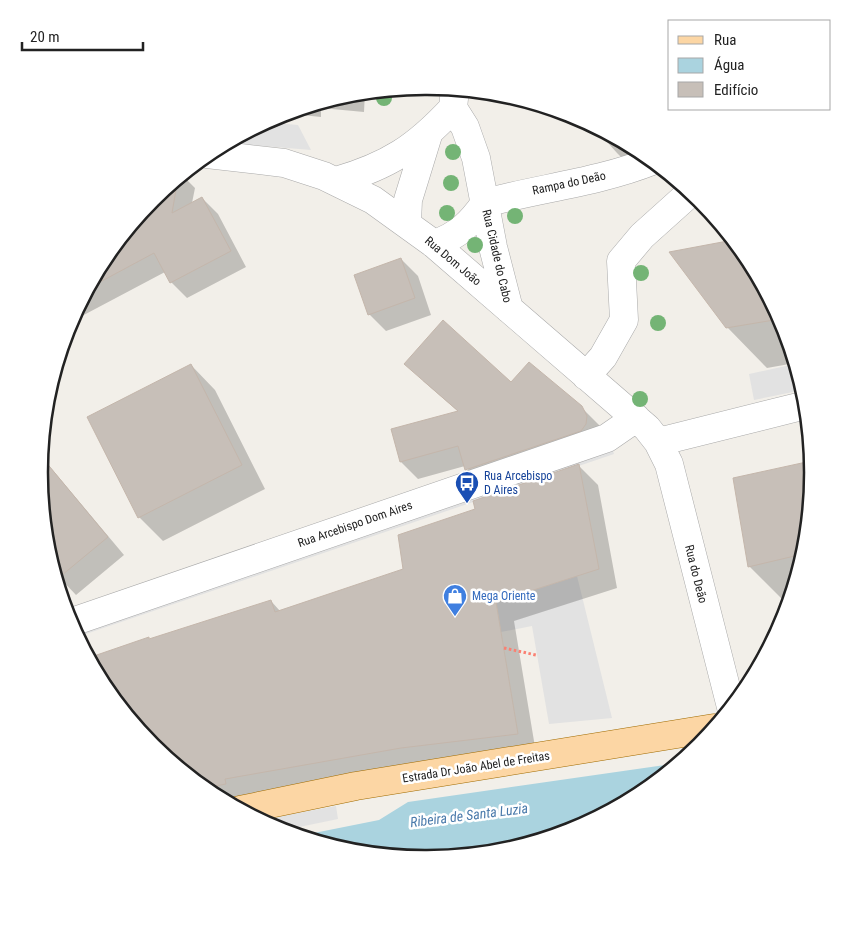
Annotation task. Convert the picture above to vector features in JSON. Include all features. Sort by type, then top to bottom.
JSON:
[{"type":"main road","name":"Estrada Dr João Abel de Freitas","points":[[250,808],[356,786],[703,730]]},
{"type":"street","name":"Rua Cidade do Cabo","points":[[336,181],[369,170],[403,154],[428,135],[454,98]]},
{"type":"street","name":"Rua Cidade do Cabo","points":[[454,98],[476,158],[493,247],[510,309]]},
{"type":"street","name":"Rua Cidade do Cabo","points":[[407,223],[408,200],[428,135]]},
{"type":"street","name":"Rua Dom João","points":[[219,155],[284,163],[336,181],[373,200],[434,244],[636,418],[658,442]]},
{"type":"street","name":"Rampa do Deão","points":[[485,203],[528,192],[595,179],[644,164]]},
{"type":"street","points":[[586,376],[603,357],[624,320],[622,262],[642,236],[685,197]]},
{"type":"street","name":"Rua Cidade do Cabo","points":[[434,244],[454,236],[471,222],[485,203]]},
{"type":"street","points":[[658,442],[798,408]]},
{"type":"street","name":"Rua Arcebispo Dom Aires","points":[[77,620],[607,438],[636,418]]},
{"type":"street","name":"Rua do Deão","points":[[658,442],[669,464],[729,698]]},
{"type":"path","points":[[504,648],[536,655]]},
{"type":"shaded area","points":[[280,123],[298,125],[311,150],[239,144]]},
{"type":"shaded area","points":[[788,366],[794,392],[754,400],[749,374]]},
{"type":"shaded area","points":[[611,443],[614,454],[84,635],[79,624]]},
{"type":"shaded area","points":[[577,576],[612,718],[549,724],[532,626],[501,632],[496,602]]},
{"type":"shaded area","points":[[336,806],[338,819],[297,828],[272,818]]},
{"type":"water","name":"Ribeira de Santa Luzia","points":[[665,765],[636,787],[593,812],[523,838],[499,843],[450,850],[401,850],[352,843],[313,833],[379,820],[408,802]]},
{"type":"building","points":[[176,188],[172,213],[202,197],[231,251],[170,283],[154,253],[98,283],[111,262],[141,223]]},
{"type":"building","points":[[725,242],[740,262],[772,320],[726,328],[669,252]]},
{"type":"building","points":[[401,258],[415,298],[368,315],[354,275]]},
{"type":"building","points":[[443,320],[511,382],[529,362],[582,406],[587,416],[586,424],[581,431],[465,470],[458,446],[400,462],[391,429],[458,411],[404,364]]},
{"type":"building","points":[[191,364],[242,465],[138,518],[87,417]]},
{"type":"building","points":[[804,463],[803,497],[794,556],[748,567],[733,478]]},
{"type":"building","points":[[579,464],[599,569],[496,602],[518,734],[401,748],[225,779],[226,784],[214,786],[176,757],[141,722],[111,683],[95,656],[271,600],[275,612],[403,569],[398,535],[475,509],[473,501]]},
{"type":"building","points":[[48,465],[108,537],[62,575],[51,522],[48,497]]},
{"type":"place","name":"Rua Arcebispo D Aires","points":[[467,504]]},
{"type":"place","name":"Mega Oriente","points":[[455,617]]}]
